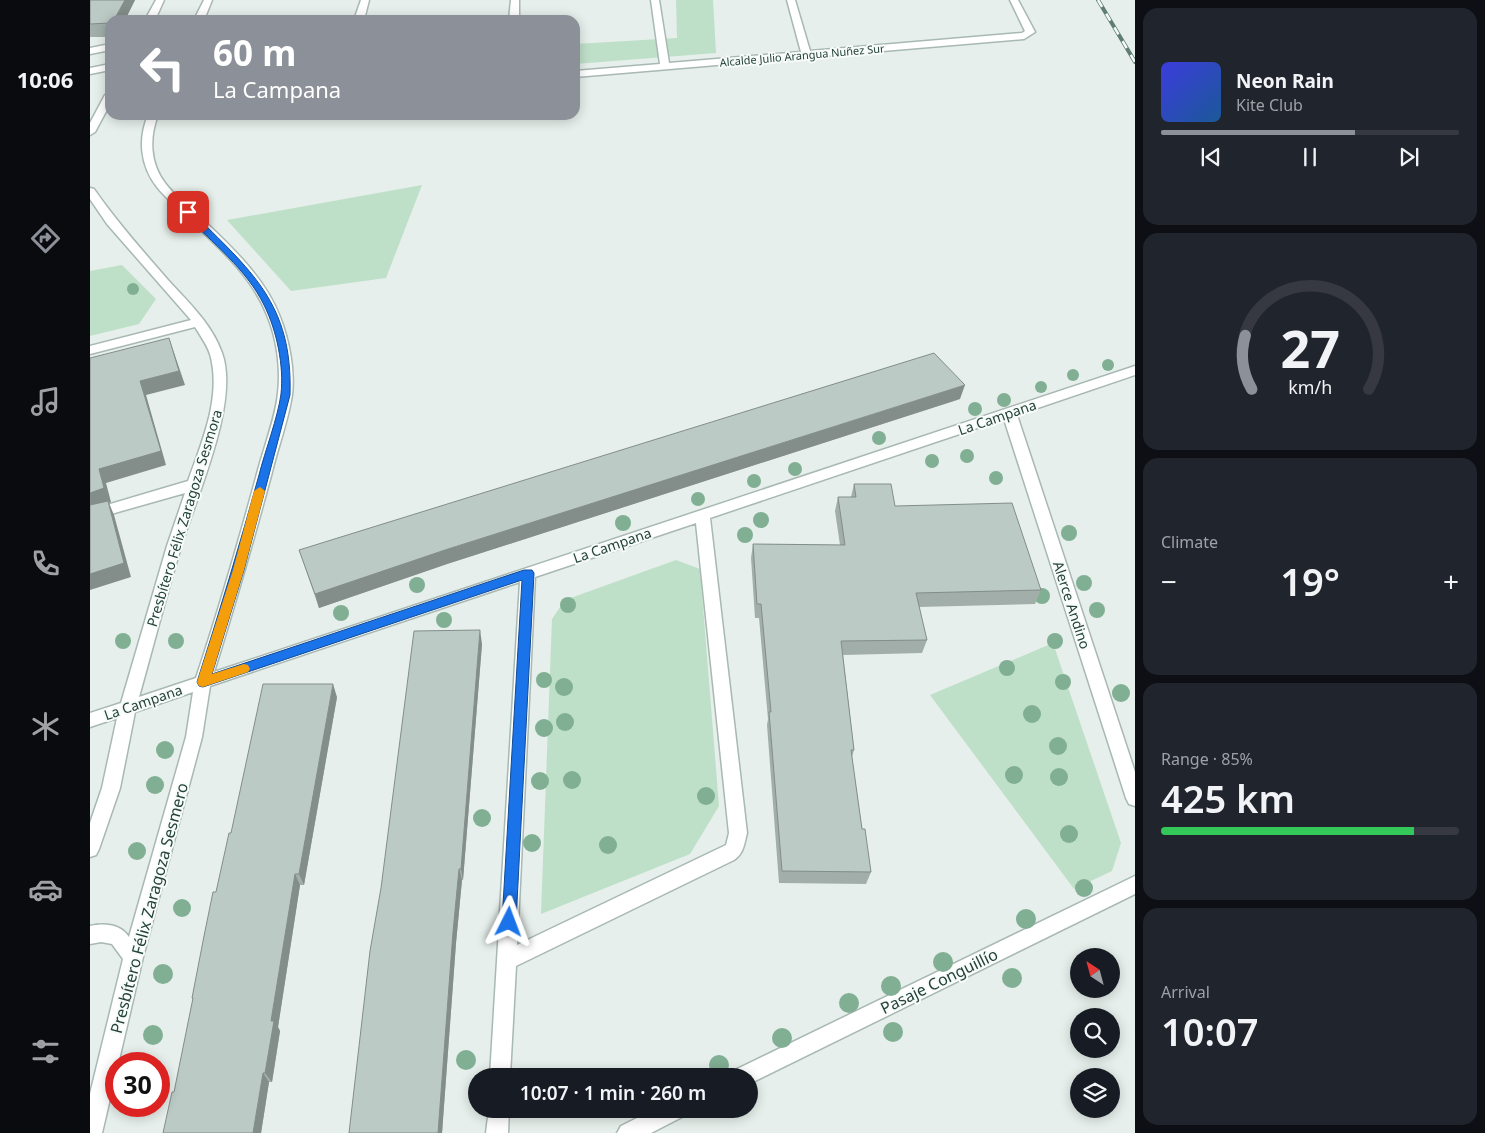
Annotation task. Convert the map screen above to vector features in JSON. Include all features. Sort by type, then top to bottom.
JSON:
[{"type":"street","points":[[152,15],[160,0]]},
{"type":"street","points":[[201,15],[208,0]]},
{"type":"street","points":[[360,15],[365,0]]},
{"type":"street","points":[[514,15],[515,0]]},
{"type":"street","points":[[656,0],[665,66]]},
{"type":"street","points":[[791,0],[806,54]]},
{"type":"street","name":"Alcalde Julio Arangua Nuñez Sur","points":[[580,74],[1019,37],[1028,34],[1029,29],[1014,0]]},
{"type":"street","points":[[90,51],[105,48]]},
{"type":"street","points":[[90,71],[105,68]]},
{"type":"street","points":[[92,127],[105,104]]},
{"type":"street","points":[[150,120],[146,139],[147,154],[152,170],[161,185],[240,264],[256,284],[269,305],[278,329],[286,372],[286,395],[281,414],[239,570],[203,682]]},
{"type":"street","name":"Presbítero Félix Zaragoza Sesmora","points":[[90,191],[111,222],[200,322],[216,353],[220,379],[220,394],[213,426],[128,707]]},
{"type":"street","points":[[90,350],[200,322]]},
{"type":"street","name":"La Campana","points":[[90,720],[1135,370]]},
{"type":"street","name":"Alerce Andino","points":[[1009,412],[1135,798]]},
{"type":"street","points":[[90,515],[194,485]]},
{"type":"street","points":[[507,960],[734,850],[738,833],[702,515]]},
{"type":"street","points":[[500,1068],[528,573]]},
{"type":"street","name":"Presbítero Félix Zaragoza Sesmero","points":[[91,1133],[133,957],[194,737],[203,682]]},
{"type":"street","points":[[90,849],[111,788],[128,707]]},
{"type":"street","name":"Pasaje Conguillío","points":[[758,1069],[1135,885]]},
{"type":"street","points":[[90,935],[101,933],[117,936],[133,957]]},
{"type":"street","points":[[497,1133],[498,1118]]},
{"type":"street","points":[[628,1133],[659,1118]]},
{"type":"green space","points":[[676,0],[713,0],[716,53],[580,64],[580,44],[677,38]]},
{"type":"green space","points":[[422,185],[386,278],[291,291],[227,220]]},
{"type":"green space","points":[[122,265],[156,299],[139,324],[90,336],[90,271]]},
{"type":"green space","points":[[676,560],[700,569],[719,806],[690,854],[541,914],[552,619],[565,600]]},
{"type":"green space","points":[[1053,643],[1121,843],[1112,871],[1074,889],[930,695]]},
{"type":"building","points":[[90,0],[125,0],[117,15],[105,15],[105,23],[90,24]]},
{"type":"building","points":[[169,338],[179,371],[140,381],[161,451],[99,469],[104,488],[90,493],[90,358]]},
{"type":"building","points":[[934,353],[965,385],[445,550],[315,594],[299,550]]},
{"type":"building","points":[[854,484],[891,484],[895,506],[1012,503],[1041,590],[916,593],[927,640],[841,641],[854,750],[851,750],[862,829],[865,829],[871,872],[782,871],[769,712],[771,712],[761,604],[757,604],[753,544],[845,545],[838,497],[856,497]]},
{"type":"building","points":[[108,501],[124,563],[90,574],[90,505]]},
{"type":"building","points":[[480,630],[461,869],[459,869],[453,932],[438,1133],[349,1133],[370,951],[381,888],[414,631]]},
{"type":"building","points":[[263,684],[333,684],[299,874],[295,874],[271,1021],[274,1021],[253,1133],[163,1133],[167,1117],[170,1117],[170,1101],[172,1092],[174,1092],[213,892],[216,892],[229,833],[231,833]]},
{"type":"railway","points":[[1098,0],[1135,62]]},
{"type":"slow traffic","points":[[244,669],[203,682],[239,570],[260,491]]},
{"type":"route","points":[[188,212],[240,264],[256,284],[269,305],[284,350],[286,372],[286,395],[272,448],[239,570],[203,682],[528,573],[509,922]]}]
